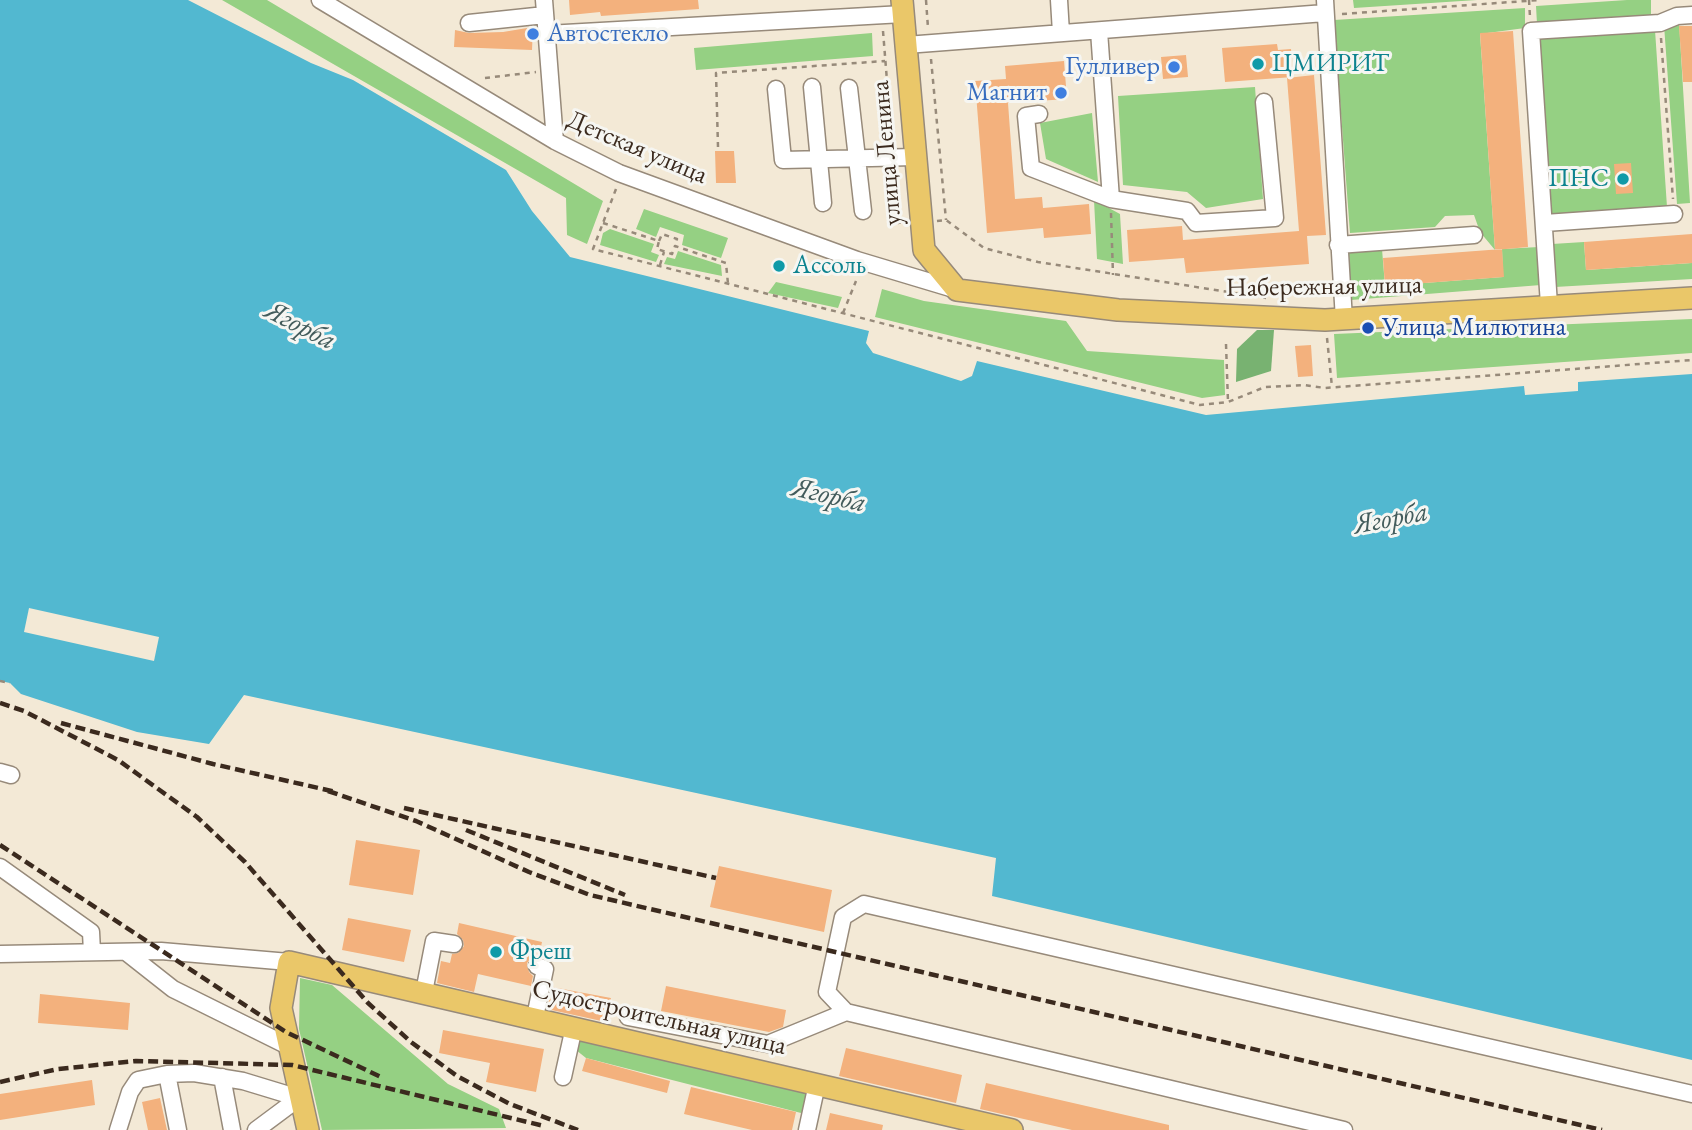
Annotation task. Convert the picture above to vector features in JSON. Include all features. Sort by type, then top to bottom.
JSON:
[{"type":"main road","name":"улица Ленина","points":[[903,7],[924,250],[957,290]]},
{"type":"main road","name":"Набережная улица","points":[[957,290],[1118,310],[1344,320],[1692,298]]},
{"type":"main road","name":"Судостроительная улица","points":[[289,962],[535,1017],[1012,1130]]},
{"type":"main road","points":[[289,962],[281,1008],[308,1130]]},
{"type":"street","name":"Детская улица","points":[[320,0],[555,141],[619,173],[857,260],[957,290]]},
{"type":"street","points":[[1059,0],[1061,33]]},
{"type":"street","points":[[547,34],[903,7]]},
{"type":"street","points":[[906,45],[1099,30],[1325,7],[1344,320]]},
{"type":"street","points":[[469,23],[545,8],[555,141]]},
{"type":"street","points":[[1549,305],[1531,31],[1660,23],[1677,16],[1692,15]]},
{"type":"street","points":[[1099,30],[1111,199]]},
{"type":"street","points":[[812,87],[822,203]]},
{"type":"street","points":[[849,88],[863,211]]},
{"type":"street","points":[[776,89],[783,160],[915,158]]},
{"type":"street","points":[[1039,114],[1026,116],[1031,168],[1111,199],[1186,211],[1195,223],[1275,218],[1264,102]]},
{"type":"street","points":[[1545,223],[1674,214]]},
{"type":"street","points":[[1338,245],[1474,235]]},
{"type":"street","points":[[0,867],[90,932],[92,952]]},
{"type":"street","points":[[1344,1130],[846,1012],[827,992],[843,917],[864,904],[1692,1094]]},
{"type":"street","points":[[424,992],[434,940],[454,944]]},
{"type":"street","name":"Судостроительная улица","points":[[0,954],[162,951],[289,962]]},
{"type":"street","points":[[126,952],[173,989],[288,1046]]},
{"type":"street","points":[[535,1017],[545,969],[537,966]]},
{"type":"street","points":[[628,1017],[768,1044],[846,1012]]},
{"type":"street","points":[[669,1049],[673,1026]]},
{"type":"street","points":[[563,1077],[574,1027]]},
{"type":"street","points":[[118,1130],[130,1092],[138,1080],[167,1074],[194,1073],[222,1077],[299,1098]]},
{"type":"street","points":[[167,1074],[178,1130]]},
{"type":"street","points":[[222,1077],[232,1130]]},
{"type":"street","points":[[807,1130],[817,1084]]},
{"type":"street","points":[[256,1130],[299,1098]]},
{"type":"path","points":[[926,0],[946,220]]},
{"type":"path","points":[[1325,7],[1540,0]]},
{"type":"path","points":[[1660,23],[1674,214]]},
{"type":"path","points":[[485,78],[536,72]]},
{"type":"path","points":[[616,189],[593,249],[1200,405],[1228,402],[1265,387],[1332,387],[1692,360]]},
{"type":"path","points":[[1111,199],[1113,275]]},
{"type":"path","points":[[603,223],[659,241]]},
{"type":"path","points":[[662,234],[677,239],[672,254],[657,250],[659,241],[662,234]]},
{"type":"path","points":[[675,247],[726,263],[728,284]]},
{"type":"path","points":[[659,266],[664,252]]},
{"type":"path","points":[[842,314],[856,281]]},
{"type":"path","points":[[1226,344],[1228,402]]},
{"type":"path","points":[[1328,346],[1332,387]]},
{"type":"path","points":[[0,681],[10,684]]},
{"type":"green space","points":[[222,0],[267,0],[603,201],[587,244],[567,235],[566,198]]},
{"type":"green space","points":[[1353,0],[1477,0],[1354,8]]},
{"type":"green space","points":[[1651,0],[1651,16],[1537,24],[1536,6]]},
{"type":"green space","points":[[1525,8],[1525,28],[1480,34],[1495,250],[1480,232],[1474,215],[1445,216],[1435,227],[1350,233],[1334,20]]},
{"type":"green space","points":[[1679,22],[1690,203],[1677,204],[1664,25]]},
{"type":"green space","points":[[1655,30],[1667,207],[1552,215],[1539,37]]},
{"type":"green space","points":[[872,33],[873,56],[696,70],[694,48]]},
{"type":"green space","points":[[1255,87],[1263,199],[1206,208],[1187,192],[1123,185],[1118,96]]},
{"type":"green space","points":[[1092,113],[1098,182],[1046,159],[1040,123]]},
{"type":"green space","points":[[1094,200],[1120,214],[1123,264],[1097,259]]},
{"type":"green space","points":[[644,209],[728,238],[721,258],[682,245],[684,235],[660,227],[656,237],[636,229]]},
{"type":"green space","points":[[610,229],[654,244],[651,252],[659,255],[656,262],[600,245],[603,233]]},
{"type":"green space","points":[[1584,242],[1586,270],[1692,263],[1692,279],[1555,287],[1552,244]]},
{"type":"green space","points":[[1539,247],[1541,285],[1351,300],[1349,251],[1382,249],[1385,286],[1503,277],[1502,249]]},
{"type":"green space","points":[[678,251],[721,265],[722,276],[664,264],[667,257],[675,259]]},
{"type":"green space","points":[[776,282],[842,297],[838,308],[768,293]]},
{"type":"green space","points":[[882,289],[924,301],[1066,321],[1087,351],[1224,360],[1225,395],[1202,398],[875,317]]},
{"type":"green space","points":[[1692,319],[1692,353],[1337,378],[1334,334]]},
{"type":"green space","points":[[1257,330],[1274,330],[1271,371],[1236,382],[1237,349]]},
{"type":"green space","points":[[300,978],[332,985],[448,1084],[499,1109],[506,1128],[322,1130],[299,1029]]},
{"type":"green space","points":[[577,1036],[809,1091],[805,1114],[586,1058],[576,1050]]},
{"type":"water","name":"Ягорба","points":[[0,0],[188,0],[311,63],[353,80],[506,170],[532,211],[570,257],[869,331],[866,343],[873,353],[961,381],[972,376],[977,361],[1206,415],[1524,386],[1525,395],[1578,391],[1578,382],[1692,374],[1692,1060],[992,896],[996,858],[244,695],[209,744],[137,732],[21,694],[10,683],[0,681]]},
{"type":"pier","points":[[29,608],[159,637],[154,661],[24,632]]},
{"type":"building","points":[[569,0],[698,0],[699,9],[601,16],[600,12],[570,15]]},
{"type":"building","points":[[1679,26],[1692,26],[1692,82],[1683,82]]},
{"type":"building","points":[[533,27],[532,50],[454,47],[455,30],[469,33],[503,32]]},
{"type":"building","points":[[1513,31],[1528,247],[1495,250],[1480,33]]},
{"type":"building","name":"ЦМИРИТ","points":[[1277,44],[1278,50],[1291,49],[1293,77],[1225,82],[1222,48]]},
{"type":"building","name":"Гулливер","points":[[1186,55],[1188,77],[1163,79],[1161,57]]},
{"type":"building","points":[[1064,61],[1067,99],[1008,103],[1015,199],[1042,197],[1043,208],[1089,204],[1091,234],[1044,238],[1043,228],[987,233],[975,81],[1006,79],[1005,66]]},
{"type":"building","points":[[1314,75],[1326,235],[1307,236],[1309,264],[1186,273],[1184,258],[1129,262],[1127,230],[1182,226],[1183,240],[1299,231],[1287,78]]},
{"type":"building","points":[[715,151],[734,151],[736,183],[716,183]]},
{"type":"building","name":"ПНС","points":[[1631,163],[1633,193],[1616,194],[1614,164]]},
{"type":"building","points":[[1692,234],[1692,263],[1586,270],[1584,242]]},
{"type":"building","points":[[1502,249],[1504,277],[1385,286],[1383,258]]},
{"type":"building","points":[[1311,345],[1313,376],[1298,377],[1295,346]]},
{"type":"building","points":[[356,840],[420,850],[413,895],[349,885]]},
{"type":"building","points":[[719,866],[832,890],[824,932],[710,907]]},
{"type":"building","points":[[348,918],[411,930],[404,962],[342,950]]},
{"type":"building","name":"Фреш","points":[[459,923],[542,942],[539,956],[531,958],[527,963],[533,976],[531,986],[478,974],[474,992],[437,983],[441,961],[450,963],[452,954],[458,953],[464,946],[463,940],[457,934]]},
{"type":"building","points":[[666,986],[786,1010],[783,1027],[769,1032],[661,1011]]},
{"type":"building","points":[[552,987],[611,998],[606,1022],[547,1009]]},
{"type":"building","points":[[40,994],[130,1003],[128,1030],[38,1023]]},
{"type":"building","points":[[443,1030],[544,1049],[536,1092],[486,1082],[490,1063],[439,1053]]},
{"type":"building","points":[[846,1048],[962,1075],[956,1103],[839,1076]]},
{"type":"building","points":[[586,1058],[670,1081],[667,1093],[582,1071]]},
{"type":"building","points":[[92,1080],[95,1105],[0,1120],[0,1094]]},
{"type":"building","points":[[986,1083],[1169,1125],[1169,1130],[1072,1130],[980,1109]]},
{"type":"building","points":[[691,1087],[796,1112],[792,1130],[752,1130],[684,1114]]},
{"type":"building","points":[[160,1098],[167,1130],[148,1130],[142,1102]]},
{"type":"building","points":[[830,1113],[883,1125],[882,1130],[826,1130]]},
{"type":"railway","points":[[0,703],[24,711],[118,760],[197,817],[245,862],[368,1003],[411,1042],[457,1076],[510,1104],[578,1130]]},
{"type":"railway","points":[[61,723],[213,764],[336,792]]},
{"type":"railway","points":[[328,791],[416,821],[529,872],[590,895],[1602,1130]]},
{"type":"railway","points":[[404,808],[716,878]]},
{"type":"railway","points":[[466,830],[625,895]]},
{"type":"railway","points":[[0,845],[286,1032],[383,1078]]},
{"type":"railway","points":[[0,1082],[58,1069],[136,1061],[292,1065],[544,1126]]},
{"type":"place","name":"Автостекло","points":[[533,34]]},
{"type":"place","name":"ЦМИРИТ","points":[[1258,64]]},
{"type":"place","name":"Гулливер","points":[[1174,67]]},
{"type":"place","name":"Магнит","points":[[1061,93]]},
{"type":"place","name":"ПНС","points":[[1623,179]]},
{"type":"place","name":"Ассоль","points":[[779,266]]},
{"type":"place","name":"Улица Милютина","points":[[1368,328]]},
{"type":"place","name":"Фреш","points":[[496,952]]}]
